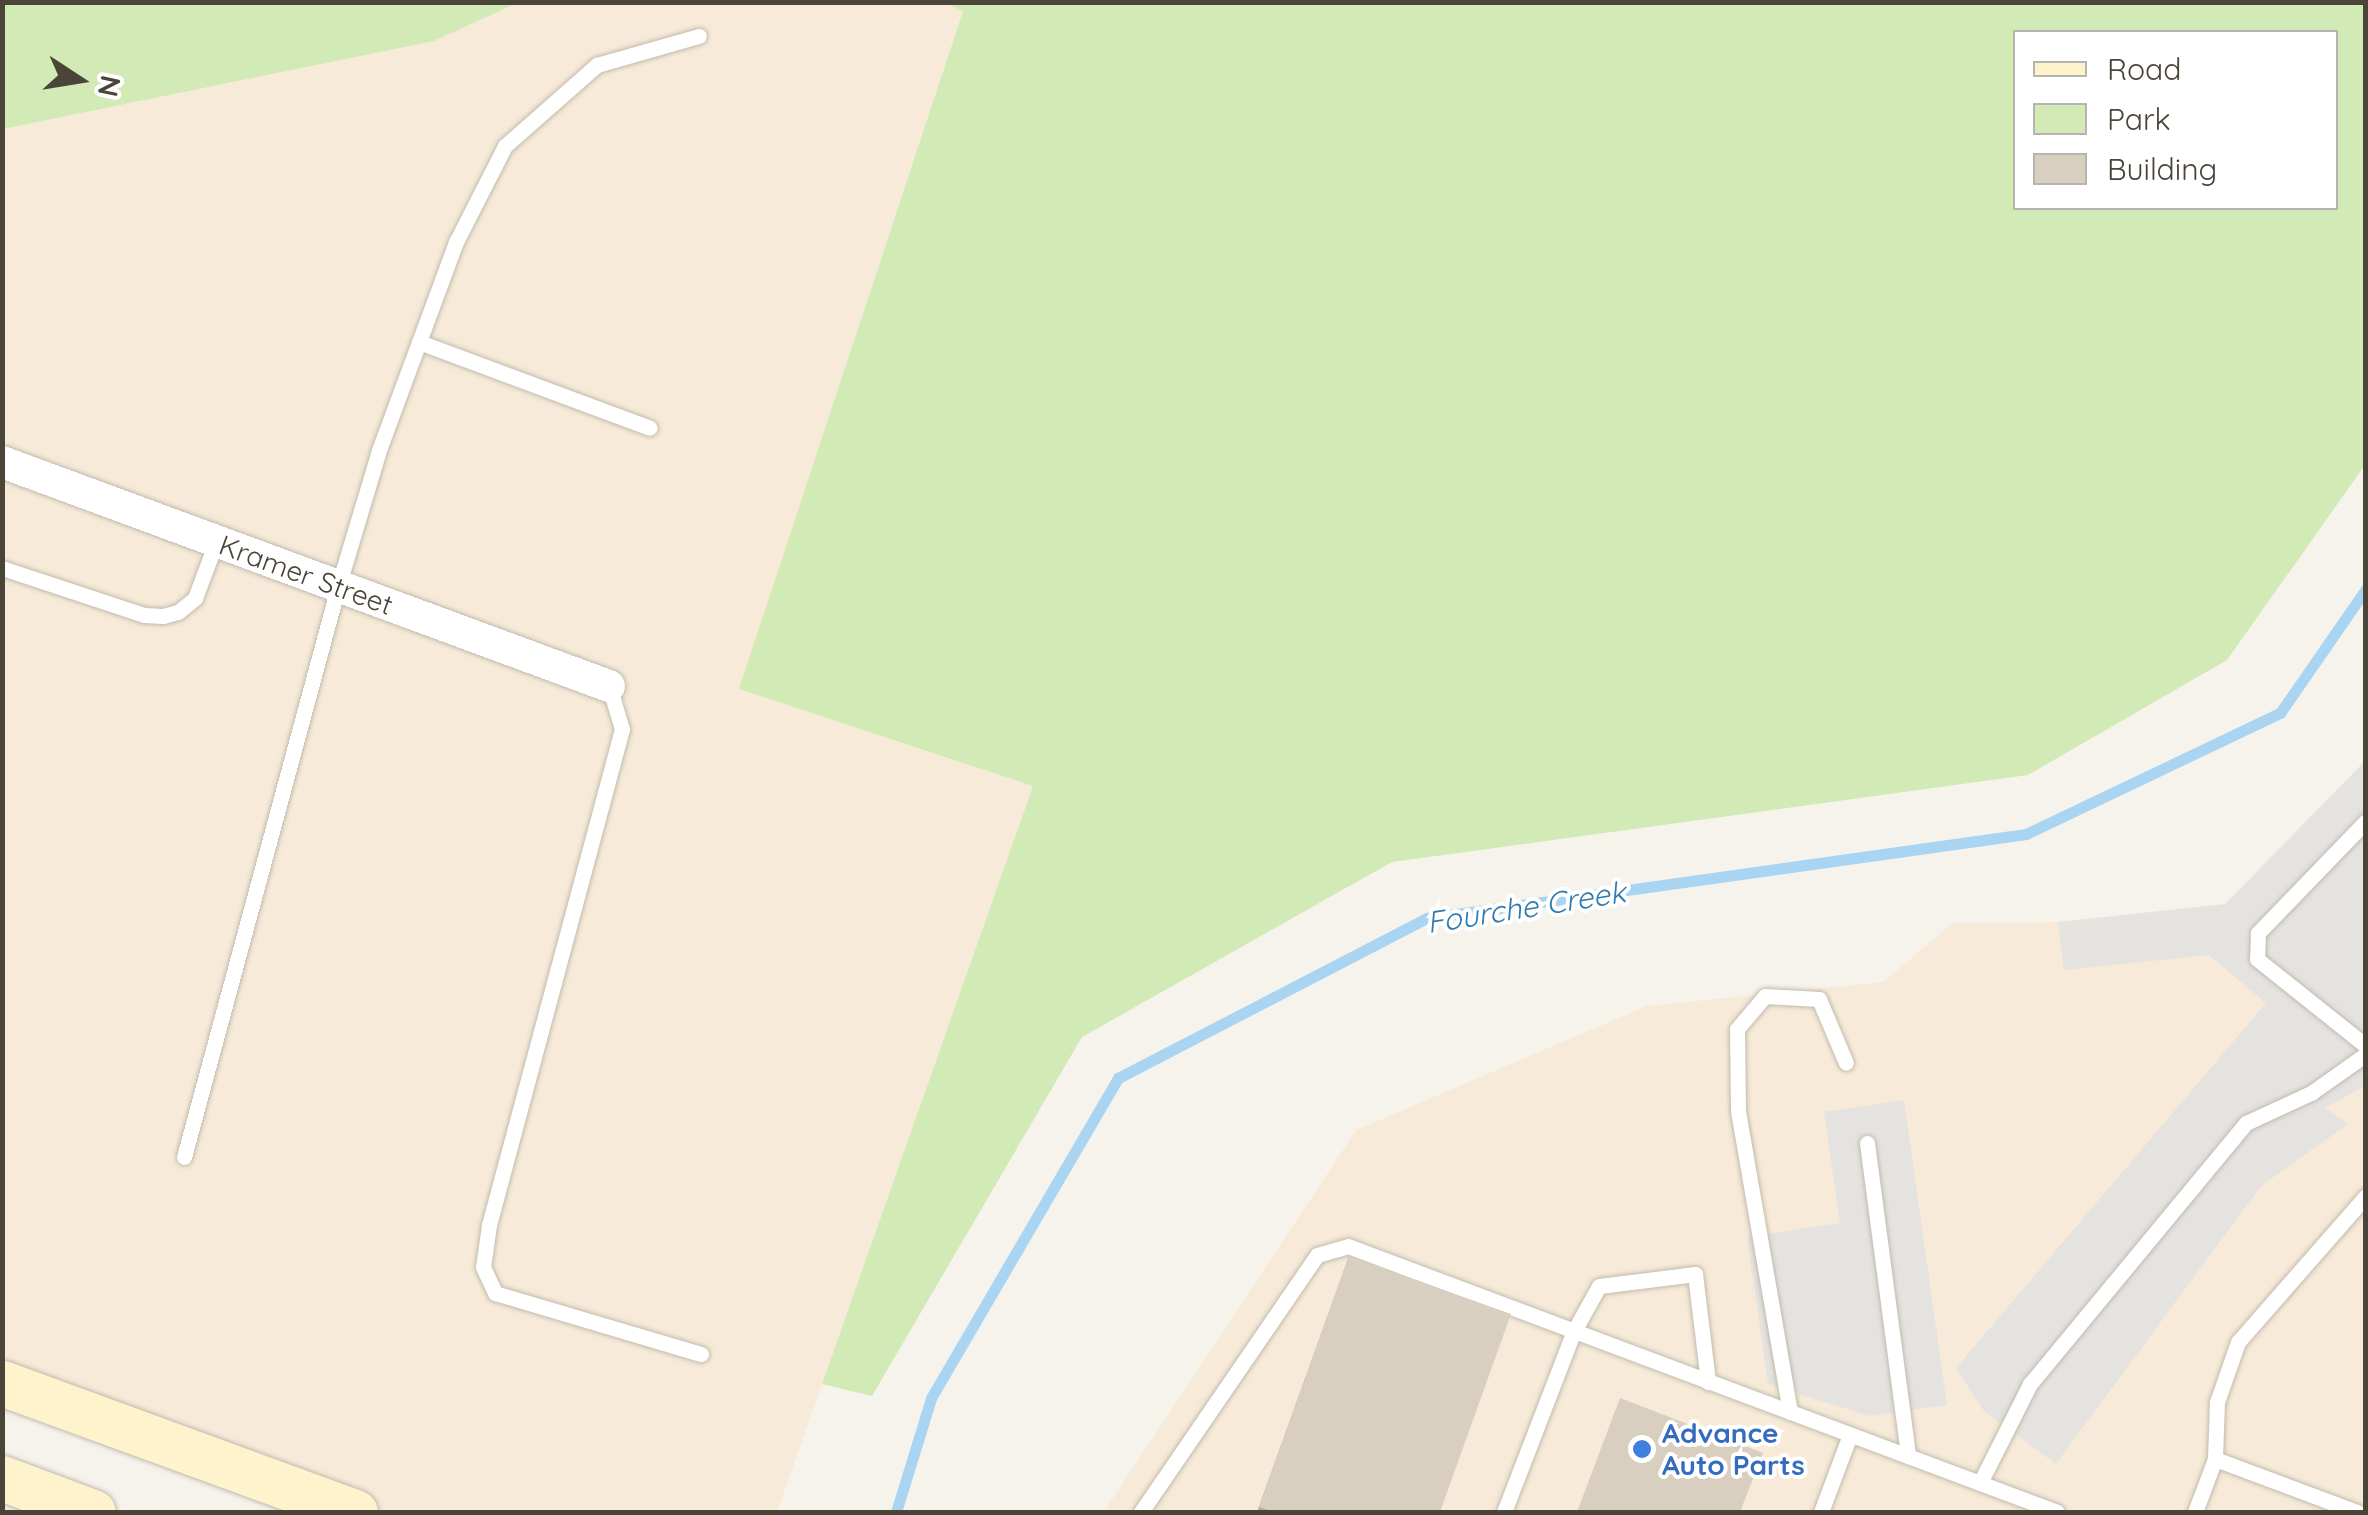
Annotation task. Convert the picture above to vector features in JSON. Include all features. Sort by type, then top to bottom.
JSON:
[{"type":"main road","points":[[2,1383],[355,1512]]},
{"type":"main road","points":[[2,1478],[94,1512]]},
{"type":"street","name":"Kramer Street","points":[[2,462],[609,686]]},
{"type":"lane","points":[[184,1156],[338,587],[379,450],[456,242],[505,146],[597,66],[699,36]]},
{"type":"lane","points":[[419,342],[650,428]]},
{"type":"lane","points":[[2,568],[144,615],[163,616],[178,612],[195,598],[216,542]]},
{"type":"lane","points":[[609,686],[622,729],[489,1224],[483,1267],[495,1293],[701,1354]]},
{"type":"lane","points":[[2366,821],[2258,933],[2257,959],[2366,1046]]},
{"type":"lane","points":[[1790,1412],[1738,1110],[1737,1029],[1766,996],[1820,999],[1846,1063]]},
{"type":"lane","points":[[1980,1484],[2030,1384],[2246,1122],[2311,1093],[2366,1054]]},
{"type":"lane","points":[[1867,1143],[1908,1456]]},
{"type":"lane","points":[[2195,1512],[2216,1459],[2217,1402],[2238,1342],[2365,1197]]},
{"type":"lane","points":[[1141,1512],[1316,1256],[1348,1246],[2057,1512]]},
{"type":"lane","points":[[1504,1512],[1574,1331],[1599,1286],[1695,1274],[1708,1382]]},
{"type":"lane","points":[[1821,1512],[1850,1435]]},
{"type":"lane","points":[[2216,1459],[2358,1512]]},
{"type":"shaded area","points":[[946,2],[963,10],[740,689],[1033,786],[777,1512],[355,1512],[3,1383],[2,129],[434,41],[517,3]]},
{"type":"shaded area","points":[[2365,761],[2365,1512],[1104,1512],[1356,1130],[1647,1006],[1884,982],[1952,923],[2058,922],[2231,904]]},
{"type":"shaded area","points":[[2365,761],[2365,1086],[2325,1108],[2348,1124],[2261,1186],[2056,1464],[1983,1410],[1956,1368],[2266,1003],[2209,955],[2064,970],[2058,922],[2225,904]]},
{"type":"shaded area","points":[[1904,1100],[1947,1405],[1869,1416],[1768,1384],[1747,1237],[1840,1223],[1824,1112]]},
{"type":"green space","points":[[3,2],[517,3],[434,41],[3,129]]},
{"type":"green space","points":[[946,3],[2365,3],[2365,465],[2227,660],[2028,775],[1392,862],[1082,1037],[872,1396],[822,1384],[1033,786],[739,689],[963,11]]},
{"type":"building","points":[[1349,1256],[1511,1314],[1440,1512],[1275,1512],[1259,1507]]},
{"type":"building","name":"Advance Auto Parts","points":[[1620,1398],[1763,1453],[1740,1512],[1577,1512]]},
{"type":"waterway","name":"Fourche Creek","points":[[896,1512],[931,1398],[1118,1078],[1427,918],[2026,834],[2280,713],[2366,589]]},
{"type":"place","name":"Advance Auto Parts","points":[[1642,1449]]}]
